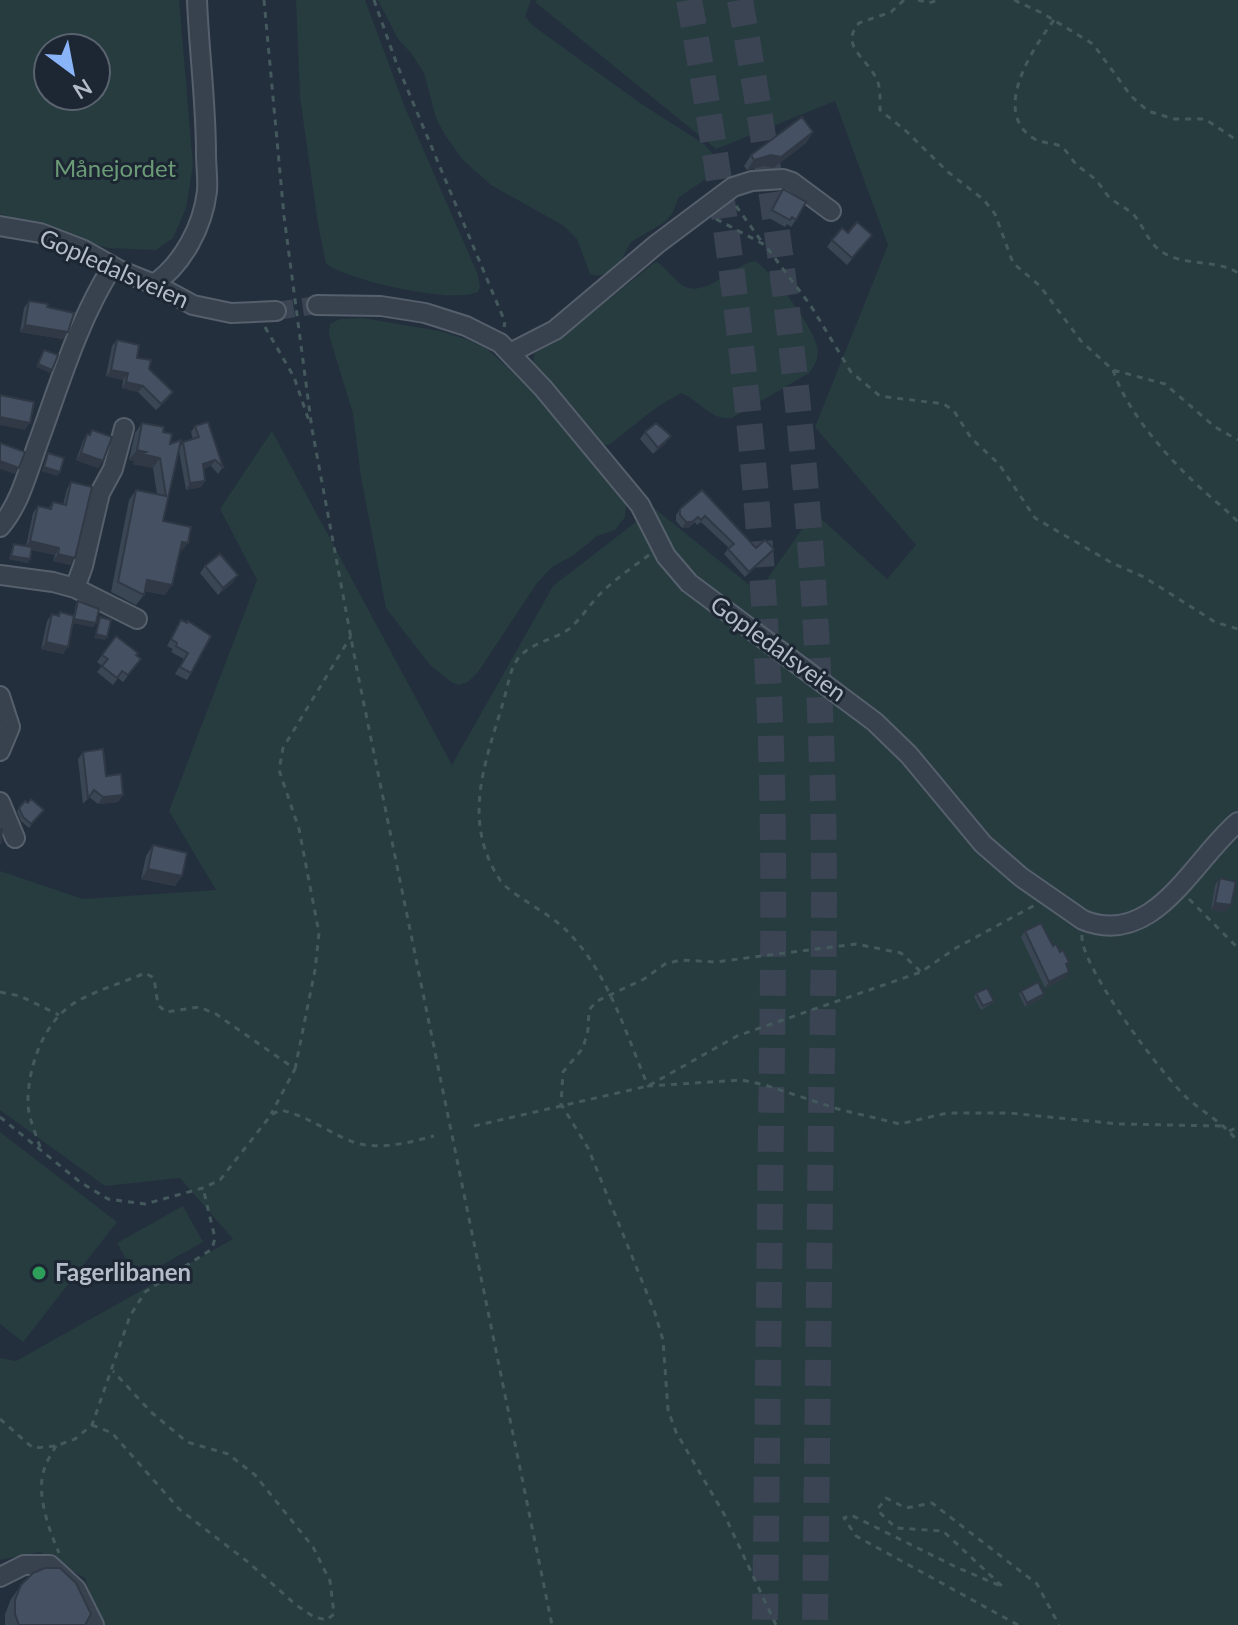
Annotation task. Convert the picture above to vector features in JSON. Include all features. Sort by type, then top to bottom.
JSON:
[{"type":"street","points":[[154,284],[171,271],[188,245],[199,222],[207,191],[197,0]]},
{"type":"street","points":[[505,348],[555,330],[733,187],[775,179],[792,182],[831,211]]},
{"type":"street","points":[[775,179],[794,197]]},
{"type":"street","name":"Gopledalsveien","points":[[0,226],[40,233],[84,250],[112,267],[154,284],[193,305],[231,313],[267,312]]},
{"type":"street","points":[[0,527],[19,496],[81,326],[112,267]]},
{"type":"street","name":"Gopledalsveien","points":[[317,305],[381,306],[425,313],[466,326],[505,348],[543,388],[640,505],[673,564],[697,589],[875,722],[909,755],[992,852],[1021,877],[1083,920],[1094,924],[1129,925],[1139,921],[1178,888],[1238,822]]},
{"type":"street","points":[[75,588],[100,493],[113,469],[124,428]]},
{"type":"street","points":[[0,575],[75,588],[137,619]]},
{"type":"street","points":[[0,696],[10,727],[0,751]]},
{"type":"street","points":[[0,802],[15,838]]},
{"type":"street","points":[[0,1577],[24,1565],[50,1565],[76,1589],[94,1625]]},
{"type":"path","points":[[264,0],[284,216],[312,429],[351,636],[552,1625]]},
{"type":"path","points":[[374,0],[396,62],[505,322],[505,348]]},
{"type":"path","points":[[904,0],[891,12],[859,23],[852,36],[851,44],[877,79],[880,110],[984,200],[995,214],[1013,263],[1040,286],[1081,341],[1113,370],[1124,397],[1146,428],[1205,493],[1238,522]]},
{"type":"path","points":[[918,0],[929,3],[938,0]]},
{"type":"path","points":[[1014,0],[1093,44],[1131,96],[1148,111],[1174,119],[1205,119],[1238,141]]},
{"type":"path","points":[[1054,20],[1033,48],[1021,77],[1013,103],[1019,123],[1029,136],[1062,148],[1107,195],[1134,215],[1148,240],[1163,252],[1204,266],[1227,267],[1238,273]]},
{"type":"path","points":[[733,187],[738,209],[811,306],[851,372],[880,396],[944,404],[954,411],[971,438],[999,464],[1035,518],[1112,563],[1144,577],[1215,622],[1238,629]]},
{"type":"path","points":[[702,209],[765,245]]},
{"type":"path","points":[[267,312],[312,429]]},
{"type":"path","points":[[1113,370],[1165,384],[1215,427],[1238,440]]},
{"type":"path","points":[[648,1086],[610,996],[586,955],[567,930],[541,909],[502,885],[488,860],[478,825],[482,774],[516,660],[534,645],[570,628],[603,591],[661,545]]},
{"type":"path","points":[[0,1117],[80,1182],[108,1199],[145,1204],[203,1188],[220,1180],[271,1115],[295,1069],[315,970],[319,933],[299,829],[279,770],[283,748],[351,636]]},
{"type":"path","points":[[1178,888],[1238,948]]},
{"type":"path","points":[[648,1086],[737,1036],[921,972],[1031,905],[1044,905]]},
{"type":"path","points":[[1083,920],[1081,944],[1133,1032],[1187,1098],[1229,1131],[1238,1142]]},
{"type":"path","points":[[776,1625],[724,1514],[676,1432],[668,1410],[663,1340],[655,1313],[588,1148],[561,1104],[563,1072],[583,1048],[589,1010],[597,1001],[644,979],[665,964],[715,962],[856,944],[901,953],[921,972]]},
{"type":"path","points":[[40,1147],[28,1108],[30,1074],[43,1039],[60,1015],[75,1003],[145,973],[154,978],[158,1005],[166,1012],[199,1007],[216,1014],[295,1069]]},
{"type":"path","points":[[0,992],[20,996],[60,1015]]},
{"type":"path","points":[[474,1126],[648,1086],[742,1080],[900,1124],[947,1113],[1015,1113],[1119,1124],[1222,1126]]},
{"type":"path","points":[[271,1115],[280,1110],[291,1112],[350,1141],[377,1147],[434,1136]]},
{"type":"path","points":[[1229,1131],[1238,1127]]},
{"type":"path","points":[[0,1419],[33,1448],[56,1446],[75,1439],[92,1425],[130,1316],[145,1292],[212,1249],[215,1238],[203,1188]]},
{"type":"path","points":[[92,1425],[112,1433],[179,1509],[248,1562],[296,1605],[314,1617],[327,1620],[334,1614],[330,1581],[313,1547],[255,1475],[228,1454],[187,1442],[151,1412],[113,1371]]},
{"type":"path","points":[[56,1446],[43,1471],[44,1507],[50,1533],[63,1561]]},
{"type":"path","points":[[1018,1625],[856,1536],[844,1518],[851,1515],[1003,1587],[943,1531],[896,1528],[877,1510],[886,1498],[906,1508],[932,1503],[1037,1584],[1059,1625]]},
{"type":"green space","name":"Månejordet","points":[[0,0],[179,0],[193,165],[186,208],[173,238],[156,250],[108,248],[0,214]]},
{"type":"green space","points":[[296,0],[365,0],[404,105],[478,275],[478,292],[446,295],[401,289],[339,271],[326,264],[300,97]]},
{"type":"green space","points":[[378,0],[531,0],[525,16],[532,25],[640,103],[704,144],[717,159],[715,173],[679,197],[665,222],[631,242],[622,259],[607,273],[597,276],[590,274],[577,239],[564,226],[491,185],[463,160],[436,118],[424,73],[398,39]]},
{"type":"green space","points":[[1238,0],[1238,1625],[101,1625],[85,1578],[40,1552],[0,1560],[0,1358],[16,1361],[233,1239],[180,1178],[105,1186],[0,1110],[0,871],[83,899],[216,890],[169,811],[257,580],[220,509],[272,431],[452,765],[553,586],[654,508],[758,592],[814,512],[887,579],[916,545],[815,427],[888,245],[835,101],[716,149],[535,2]]},
{"type":"green space","points":[[755,261],[772,276],[802,316],[815,341],[817,357],[809,373],[732,418],[717,416],[681,393],[657,407],[608,445],[603,444],[533,363],[534,354],[557,341],[654,263],[661,264],[682,285],[700,288]]},
{"type":"green space","points":[[362,318],[440,331],[487,349],[529,387],[626,504],[625,517],[615,530],[597,536],[574,555],[552,567],[537,583],[478,672],[468,682],[459,685],[430,665],[386,608],[361,477],[353,414],[329,335],[330,324],[340,319]]},
{"type":"green space","name":"Fagerlibanen","points":[[0,1132],[117,1222],[23,1342],[0,1324]]},
{"type":"green space","points":[[183,1206],[203,1242],[137,1279],[117,1243]]},
{"type":"building","points":[[802,117],[813,132],[781,157],[771,155],[754,160],[751,155]]},
{"type":"building","points":[[783,189],[806,202],[796,220],[772,210]]},
{"type":"building","points":[[857,222],[872,235],[852,258],[832,240],[842,228],[848,233]]},
{"type":"building","points":[[29,301],[74,313],[68,332],[25,325]]},
{"type":"building","points":[[117,340],[139,345],[137,358],[151,360],[149,369],[173,392],[161,404],[143,386],[126,382],[128,373],[111,370]]},
{"type":"building","points":[[44,350],[58,355],[52,370],[38,364]]},
{"type":"building","points":[[0,395],[34,402],[30,423],[0,417]]},
{"type":"building","points":[[208,422],[223,467],[215,460],[203,464],[205,481],[190,483],[183,442],[199,437],[195,426]]},
{"type":"building","points":[[142,423],[164,427],[163,432],[172,434],[170,444],[181,440],[163,521],[191,527],[188,543],[182,542],[172,585],[147,580],[144,595],[118,582],[136,490],[166,496],[160,458],[141,454],[146,452],[137,450]]},
{"type":"building","points":[[656,423],[671,436],[658,448],[645,432]]},
{"type":"building","points":[[92,430],[112,437],[103,461],[81,453],[87,434],[90,435]]},
{"type":"building","points":[[0,443],[25,452],[19,468],[0,461]]},
{"type":"building","points":[[48,453],[64,458],[60,472],[44,467]]},
{"type":"building","points":[[71,482],[92,487],[75,558],[58,554],[59,548],[30,541],[38,506],[51,509],[53,502],[66,505]]},
{"type":"building","points":[[702,490],[756,548],[765,540],[774,549],[749,572],[728,549],[734,544],[705,516],[701,520],[698,517],[686,522],[680,515],[680,509]]},
{"type":"building","points":[[14,544],[32,547],[30,559],[11,556]]},
{"type":"building","points":[[220,554],[238,575],[223,588],[205,566]]},
{"type":"building","points":[[78,601],[99,609],[96,623],[74,619]]},
{"type":"building","points":[[60,612],[74,616],[68,647],[46,642],[52,614],[59,616]]},
{"type":"building","points":[[100,617],[111,620],[107,637],[96,634]]},
{"type":"building","points":[[181,620],[188,621],[211,636],[191,673],[180,667],[188,653],[171,639]]},
{"type":"building","points":[[116,636],[141,659],[128,675],[122,671],[117,678],[102,666],[108,659],[102,655]]},
{"type":"building","points":[[103,749],[106,776],[121,774],[123,795],[103,797],[94,790],[88,798],[83,752]]},
{"type":"building","points":[[31,799],[44,810],[31,824],[19,808]]},
{"type":"building","points":[[153,845],[187,853],[182,876],[148,869]]},
{"type":"building","points":[[1220,878],[1236,882],[1231,905],[1215,903]]},
{"type":"building","points":[[1041,923],[1053,946],[1056,944],[1060,952],[1063,950],[1069,962],[1066,964],[1069,972],[1049,982],[1025,931]]},
{"type":"building","points":[[1038,982],[1044,994],[1027,1003],[1021,991]]},
{"type":"building","points":[[987,988],[994,1001],[983,1006],[976,993]]},
{"type":"building","points":[[45,1568],[60,1568],[76,1583],[91,1614],[85,1625],[19,1625],[15,1600],[21,1585],[33,1573]]},
{"type":"tunnel","points":[[689,0],[717,168],[740,336],[757,505],[768,675],[773,900],[765,1625]]},
{"type":"tunnel","points":[[740,0],[784,285],[805,477],[818,669],[824,897],[815,1625]]},
{"type":"tunnel","points":[[276,311],[317,305]]},
{"type":"place","name":"Fagerlibanen","points":[[39,1273]]}]
